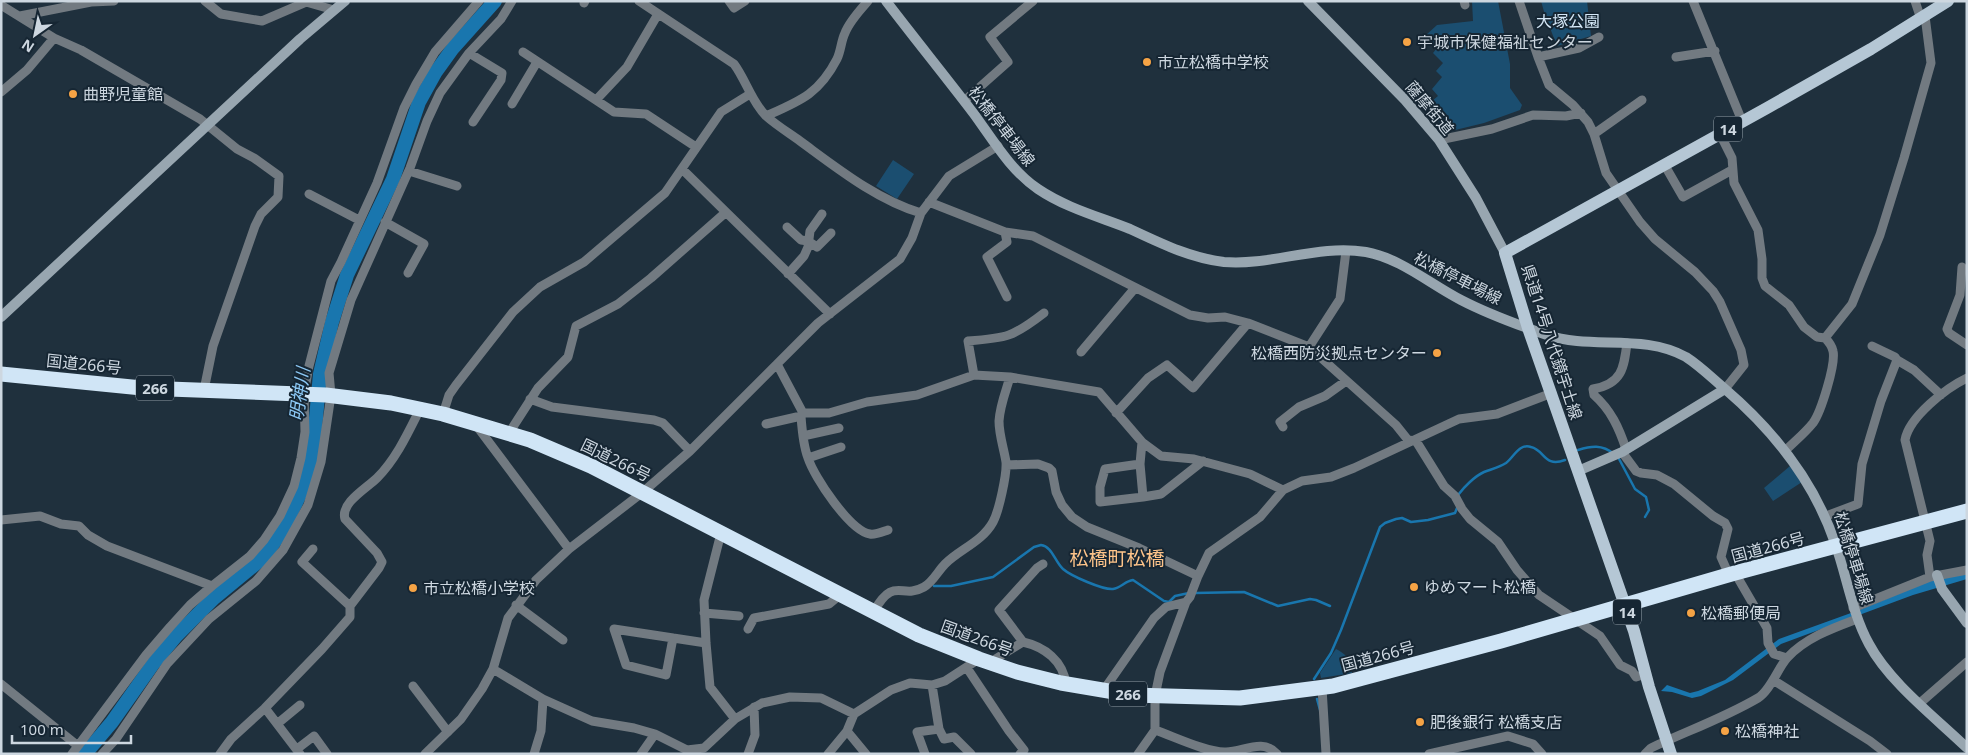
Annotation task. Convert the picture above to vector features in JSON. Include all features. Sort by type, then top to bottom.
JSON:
[{"type":"highway","name":"国道266号","points":[[1,374],[142,388],[328,395],[443,414],[530,440],[591,466],[979,664],[1103,691],[1155,696],[1240,698],[1322,688],[1361,679],[1732,574],[1967,511]]},
{"type":"main road","points":[[1,317],[207,124],[300,39],[345,1]]},
{"type":"main road","name":"薩摩街道","points":[[1308,1],[1405,100],[1439,140],[1476,198],[1505,253]]},
{"type":"main road","name":"県道14号八代鏡宇土線","points":[[1671,754],[1634,631],[1528,328],[1505,253],[1720,134],[1923,18],[1948,1]]},
{"type":"main road","name":"松橋停車場線","points":[[889,2],[998,146],[1024,177],[1048,195],[1189,255],[1232,262],[1346,251],[1366,252],[1388,258],[1464,302],[1528,328],[1564,340],[1627,343],[1668,350],[1684,356],[1698,365],[1752,414],[1785,451],[1809,484],[1826,516],[1837,547],[1855,613],[1876,656],[1888,672],[1967,748]]},
{"type":"main road","points":[[1578,471],[1620,453],[1725,389]]},
{"type":"main road","points":[[1935,577],[1967,623]]},
{"type":"street","points":[[20,16],[91,2],[114,1]]},
{"type":"street","points":[[205,1],[221,14],[262,21],[306,2],[334,10]]},
{"type":"street","points":[[72,754],[146,655],[190,605],[250,556],[280,516],[294,486],[301,458],[305,432],[309,366],[331,281],[376,183],[404,108],[416,84],[435,52],[479,1]]},
{"type":"street","points":[[102,754],[116,739],[167,664],[209,619],[256,581],[284,550],[308,505],[321,462],[330,373],[351,300],[384,222],[409,171],[440,93],[470,53],[501,20],[512,1]]},
{"type":"street","points":[[638,1],[734,64],[743,76],[750,94],[766,116],[832,165],[903,208],[921,213]]},
{"type":"street","points":[[729,1],[734,8],[745,1]]},
{"type":"street","points":[[766,116],[809,95],[819,86],[837,58],[845,33],[861,8],[868,1]]},
{"type":"street","points":[[964,101],[1008,62],[990,37],[1033,1]]},
{"type":"street","points":[[1519,1],[1538,57],[1553,89],[1581,113],[1594,134],[1606,173],[1617,191],[1648,232],[1695,272],[1713,291],[1720,302],[1741,350],[1744,365],[1725,389]]},
{"type":"street","points":[[1825,338],[1852,304],[1880,235],[1931,63],[1923,18],[1915,1]]},
{"type":"street","points":[[1696,2],[1742,121]]},
{"type":"street","points":[[1,5],[54,38],[81,50],[140,83],[207,124],[237,149],[254,158],[279,176],[278,198],[261,214],[236,276],[213,346],[204,390]]},
{"type":"street","points":[[596,100],[627,67],[658,14]]},
{"type":"street","points":[[1538,57],[1579,48],[1599,37]]},
{"type":"street","points":[[1,92],[32,65],[54,38]]},
{"type":"street","points":[[1676,57],[1715,51]]},
{"type":"street","points":[[523,52],[614,112],[646,114],[696,146]]},
{"type":"street","points":[[470,53],[502,73],[501,80],[473,122]]},
{"type":"street","points":[[512,104],[537,62]]},
{"type":"street","points":[[443,414],[449,396],[456,385],[513,312],[540,287],[584,262],[665,193],[721,112],[750,94]]},
{"type":"street","points":[[1594,134],[1642,100]]},
{"type":"street","points":[[1439,140],[1492,129],[1533,115],[1566,116],[1581,113]]},
{"type":"street","points":[[1720,134],[1732,158],[1734,183],[1758,230],[1762,259],[1762,278],[1765,286],[1789,305],[1804,327],[1817,337],[1825,338],[1832,345],[1834,360],[1818,414],[1813,423],[1785,451]]},
{"type":"street","points":[[425,754],[461,719],[493,670],[508,618],[536,580],[570,549],[690,451],[818,323],[900,259],[912,238],[921,213],[949,176],[998,146]]},
{"type":"street","points":[[1664,164],[1683,197],[1732,170]]},
{"type":"street","points":[[682,169],[830,314]]},
{"type":"street","points":[[409,171],[456,186]]},
{"type":"street","points":[[309,194],[359,220]]},
{"type":"street","points":[[930,202],[1006,232],[1033,236],[1190,315],[1208,318],[1225,317],[1248,323],[1310,347],[1396,425],[1408,440],[1416,441]]},
{"type":"street","points":[[509,433],[530,399],[568,357],[576,326],[618,304],[651,278],[725,213]]},
{"type":"street","points":[[788,274],[804,256],[808,247],[810,231],[822,214]]},
{"type":"street","points":[[384,222],[424,244],[408,273]]},
{"type":"street","points":[[787,227],[801,240],[808,241],[817,247],[831,233]]},
{"type":"street","points":[[1006,232],[1007,242],[987,257],[1007,297]]},
{"type":"street","points":[[1310,347],[1340,300],[1346,251]]},
{"type":"street","points":[[1962,267],[1960,296],[1947,329],[1949,333],[1967,345]]},
{"type":"street","points":[[1081,352],[1135,288]]},
{"type":"street","points":[[974,375],[968,341],[1012,335],[1044,313]]},
{"type":"street","points":[[1116,413],[1148,378],[1167,365],[1193,388],[1248,323]]},
{"type":"street","points":[[1627,343],[1623,369],[1611,384],[1593,389],[1594,395],[1609,410],[1620,453],[1636,470],[1641,473],[1657,476],[1674,484],[1713,516],[1725,523],[1728,529],[1721,557],[1767,628],[1768,643],[1774,654],[1787,658]]},
{"type":"street","points":[[1872,346],[1896,357],[1897,360],[1914,370],[1940,395]]},
{"type":"street","points":[[1826,516],[1858,504],[1862,464],[1881,401],[1897,360]]},
{"type":"street","points":[[777,364],[802,415],[803,436],[808,458],[816,476],[844,515],[862,532],[872,535],[888,530]]},
{"type":"street","points":[[766,424],[802,415],[828,413],[867,402],[917,395],[974,375],[1010,377],[1098,392],[1142,442],[1160,456],[1203,461],[1250,474],[1283,490]]},
{"type":"street","points":[[874,611],[886,593],[924,587],[949,560],[979,540],[994,521],[1006,465],[1000,409],[1010,377]]},
{"type":"street","points":[[1935,577],[1927,555],[1930,541],[1905,440],[1906,432],[1912,423],[1940,395],[1967,378]]},
{"type":"street","points":[[1283,427],[1280,422],[1299,407],[1325,396],[1346,380]]},
{"type":"street","points":[[1138,754],[1155,730],[1155,696],[1160,672],[1209,552],[1260,517],[1283,490],[1302,481],[1331,477],[1416,441],[1459,419],[1497,414],[1552,393]]},
{"type":"street","points":[[530,399],[552,407],[654,420],[663,423],[690,451]]},
{"type":"street","points":[[220,754],[231,739],[265,708],[340,629],[350,617],[350,606],[379,568],[382,562],[378,554],[346,518],[344,514],[346,506],[378,477],[394,456],[420,409]]},
{"type":"street","points":[[475,423],[570,549]]},
{"type":"street","points":[[803,436],[839,428]]},
{"type":"street","points":[[1416,441],[1444,486],[1455,496],[1470,519],[1498,542],[1517,570],[1540,595],[1577,619],[1603,639],[1620,665],[1632,671],[1636,677],[1646,674]]},
{"type":"street","points":[[1142,442],[1140,464],[1143,497]]},
{"type":"street","points":[[808,458],[841,447]]},
{"type":"street","points":[[1140,464],[1104,469],[1100,487],[1100,502],[1161,494],[1203,461]]},
{"type":"street","points":[[1006,465],[1038,464],[1049,468],[1052,471],[1056,492],[1062,505],[1072,517],[1087,527],[1139,548],[1198,576]]},
{"type":"street","points":[[1,520],[40,516],[61,524],[80,526],[88,534],[107,546],[212,586]]},
{"type":"street","points":[[722,533],[704,600],[706,643],[710,687],[735,719]]},
{"type":"street","points":[[313,549],[302,562],[350,606]]},
{"type":"street","points":[[1044,564],[1037,568],[999,610],[1023,642],[1036,645],[1063,669],[1066,684]]},
{"type":"street","points":[[1645,754],[1651,748],[1699,728],[1760,697],[1787,658],[1805,644],[1855,613],[1935,577],[1967,570]]},
{"type":"street","points":[[748,629],[754,618],[829,604],[841,594]]},
{"type":"street","points":[[1103,691],[1154,618],[1166,607],[1190,596]]},
{"type":"street","points":[[516,605],[563,640]]},
{"type":"street","points":[[704,613],[738,616]]},
{"type":"street","points":[[673,638],[666,675],[626,666],[614,629],[706,643]]},
{"type":"street","points":[[828,754],[847,731],[854,714],[891,690],[910,683],[932,685],[945,681],[979,664],[997,658],[1023,642]]},
{"type":"street","points":[[1920,703],[1967,662]]},
{"type":"street","points":[[979,664],[1009,731],[1024,750],[1020,754]]},
{"type":"street","points":[[493,670],[544,699],[592,721],[634,728],[655,734],[688,752],[704,748],[735,719],[762,703],[790,697],[813,697],[821,698],[854,714]]},
{"type":"street","points":[[1772,680],[1887,754]]},
{"type":"street","points":[[1,684],[78,746]]},
{"type":"street","points":[[932,685],[939,729],[944,739],[954,737],[971,754]]},
{"type":"street","points":[[413,686],[448,732]]},
{"type":"street","points":[[1322,688],[1326,754]]},
{"type":"street","points":[[534,754],[541,731],[544,699]]},
{"type":"street","points":[[277,724],[300,706]]},
{"type":"street","points":[[265,708],[298,752],[314,736],[327,754]]},
{"type":"street","points":[[748,754],[754,735],[754,708]]},
{"type":"street","points":[[925,754],[917,732],[939,729]]},
{"type":"street","points":[[1155,730],[1219,752],[1239,751],[1258,746],[1270,747],[1277,754]]},
{"type":"street","points":[[847,731],[866,754]]},
{"type":"street","points":[[641,754],[655,734]]},
{"type":"street","points":[[1429,754],[1508,736],[1533,744],[1542,754]]},
{"type":"green space","points":[[1472,1],[1498,1],[1510,64],[1510,88],[1522,105],[1520,110],[1484,123],[1447,132],[1426,106],[1438,96],[1432,89],[1442,77],[1436,71],[1443,63],[1433,53],[1437,48],[1425,36],[1437,25],[1473,21]]},
{"type":"green space","name":"大塚公園","points":[[1541,1],[1587,1],[1591,36],[1557,46]]},
{"type":"green space","points":[[893,160],[914,174],[897,199],[876,186]]},
{"type":"green space","points":[[1790,466],[1802,482],[1773,501],[1764,488]]},
{"type":"green space","points":[[1336,649],[1344,654],[1354,666],[1351,667],[1352,673],[1321,678],[1320,673]]},
{"type":"shaded area","points":[[1967,574],[1967,579],[1913,595],[1781,644],[1733,680],[1701,696],[1692,698],[1661,691],[1667,685],[1690,693],[1698,691],[1725,680],[1779,639],[1862,609],[1934,579]]},
{"type":"waterway","name":"明神川","points":[[85,754],[112,722],[153,664],[176,636],[214,598],[264,557],[284,528],[302,490],[309,469],[314,440],[320,374],[332,322],[347,275],[393,179],[419,102],[435,73],[453,48],[495,1]]},
{"type":"waterway","points":[[1458,495],[1477,476],[1506,463],[1523,447],[1527,446],[1536,449],[1545,458],[1553,462],[1565,460]]},
{"type":"waterway","points":[[1578,450],[1601,447],[1614,454]]},
{"type":"waterway","points":[[1618,457],[1635,489],[1646,497],[1649,510],[1645,517]]},
{"type":"waterway","points":[[1314,679],[1331,653],[1341,630],[1380,527],[1385,523],[1402,518],[1411,522],[1428,520],[1455,513],[1457,508]]},
{"type":"waterway","points":[[934,586],[951,586],[993,577],[1034,547],[1041,545],[1051,551],[1063,569],[1095,585],[1113,589],[1133,580],[1164,601],[1169,602],[1175,596],[1189,593]]},
{"type":"waterway","points":[[1195,593],[1244,592],[1278,606],[1310,599],[1330,606]]},
{"type":"waterway","points":[[1317,699],[1320,710]]},
{"type":"place","name":"宇城市保健福祉センター","points":[[1407,42]]},
{"type":"place","name":"市立松橋中学校","points":[[1147,62]]},
{"type":"place","name":"曲野児童館","points":[[73,94]]},
{"type":"place","name":"松橋西防災拠点センター","points":[[1437,353]]},
{"type":"place","name":"ゆめマート松橋","points":[[1414,587]]},
{"type":"place","name":"市立松橋小学校","points":[[413,588]]},
{"type":"place","name":"松橋郵便局","points":[[1691,613]]},
{"type":"place","name":"肥後銀行 松橋支店","points":[[1420,722]]},
{"type":"place","name":"松橋神社","points":[[1725,731]]},
{"type":"district","name":"松橋町松橋","points":[[1117,558]]}]
